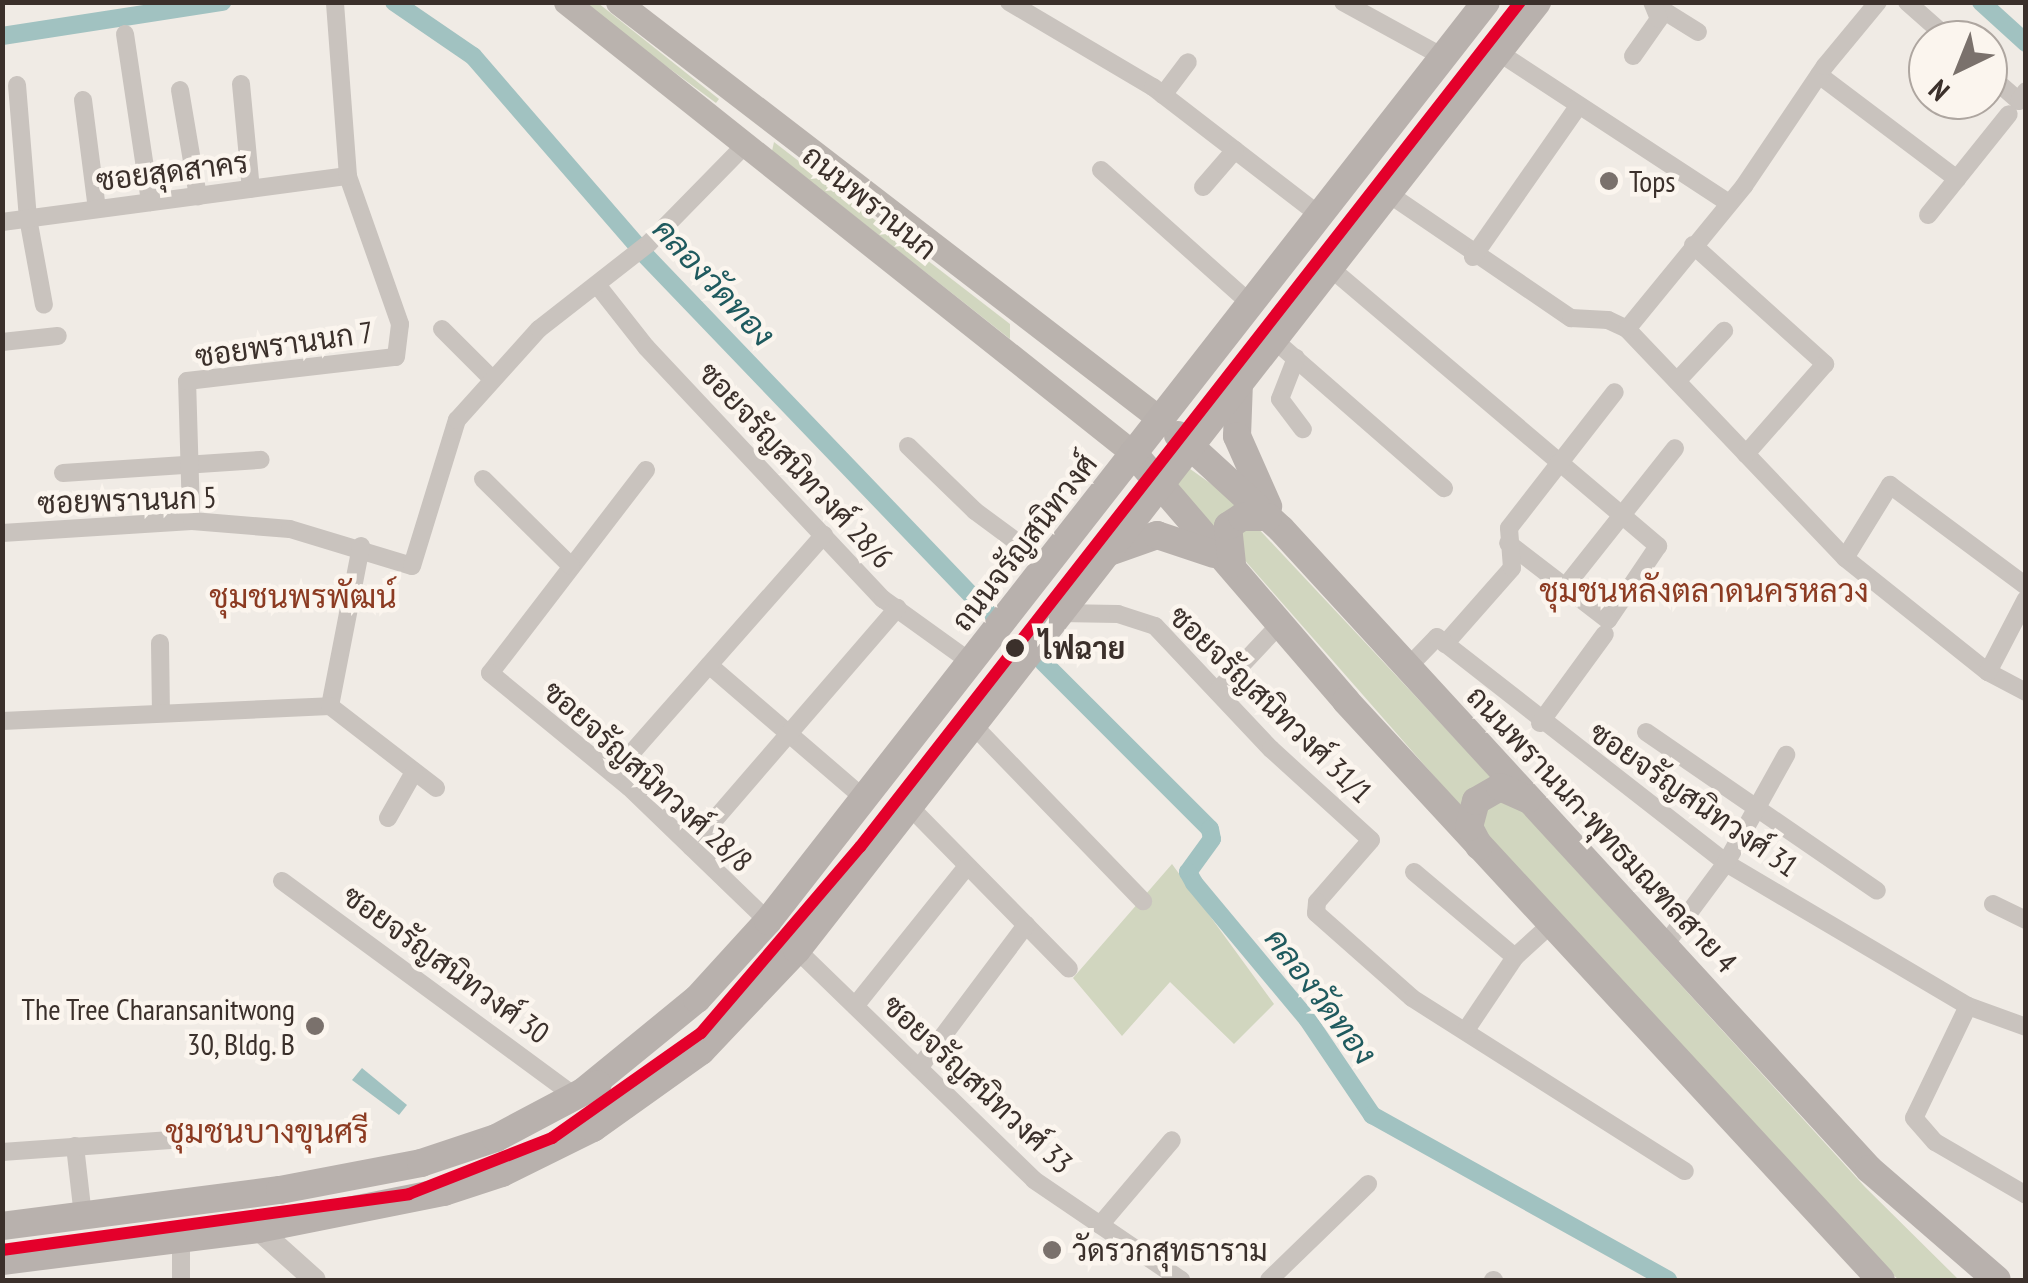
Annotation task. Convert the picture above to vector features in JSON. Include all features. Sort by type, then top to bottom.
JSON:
[{"type":"main road","name":"ถนนพรานนก","points":[[566,2],[1134,453]]},
{"type":"main road","name":"ถนนจรัญสนิทวงศ์","points":[[2,1261],[258,1229],[382,1206],[502,1173],[620,1110],[701,1050],[797,950],[974,725],[1053,584],[1134,453],[1486,2]]},
{"type":"main road","points":[[1501,2],[1289,290],[1523,2]]},
{"type":"main road","name":"ถนนจรัญสนิทวงศ์","points":[[580,1093],[697,1000],[768,921],[972,663],[1053,584],[1088,577],[1537,2]]},
{"type":"main road","name":"ถนนพรานนก","points":[[619,3],[1160,418]]},
{"type":"main road","points":[[1252,300],[1252,327],[1279,332]]},
{"type":"main road","points":[[1239,382],[1235,425],[1241,451],[1273,521]]},
{"type":"main road","name":"ถนนพรานนก-พุทธมณฑลสาย 4","points":[[1160,418],[1273,521],[1912,1213],[1997,1280]]},
{"type":"main road","points":[[1134,453],[1280,624],[1550,925],[1881,1280]]},
{"type":"main road","points":[[1229,564],[1224,536],[1228,526],[1242,516],[1273,521]]},
{"type":"main road","points":[[1107,553],[1158,535],[1229,564]]},
{"type":"main road","points":[[1053,584],[1070,548],[1082,554],[1088,577]]},
{"type":"main road","name":"ถนนจรัญสนิทวงศ์","points":[[2,1226],[314,1185],[421,1163],[496,1138],[668,1040],[734,977],[1053,584]]},
{"type":"main road","name":"ถนนจรัญสนิทวงศ์","points":[[620,1110],[744,995],[1053,584]]},
{"type":"main road","points":[[1480,847],[1469,826],[1484,793],[1500,787],[1534,803]]},
{"type":"street","name":"ซอยพรานนก 7","points":[[191,514],[185,385],[190,378],[396,357],[400,324],[348,176],[335,2]]},
{"type":"street","points":[[1009,2],[1163,95],[1319,216]]},
{"type":"street","points":[[1343,2],[1443,57]]},
{"type":"street","points":[[1627,329],[1729,203],[1818,75],[1878,2]]},
{"type":"street","points":[[1907,2],[1927,20]]},
{"type":"street","points":[[1655,5],[1698,32]]},
{"type":"street","points":[[1633,56],[1658,19],[1655,5]]},
{"type":"street","points":[[126,34],[150,202]]},
{"type":"street","points":[[1498,52],[1577,108],[1729,203]]},
{"type":"street","points":[[1163,95],[1188,62]]},
{"type":"street","points":[[1818,75],[1958,179]]},
{"type":"street","points":[[242,84],[251,189]]},
{"type":"street","points":[[17,85],[28,218],[44,305]]},
{"type":"street","points":[[180,90],[198,196]]},
{"type":"street","points":[[82,100],[97,209]]},
{"type":"street","points":[[1928,216],[2018,102]]},
{"type":"street","points":[[1473,256],[1577,108]]},
{"type":"street","points":[[2,145],[22,142]]},
{"type":"street","name":"ซอยพรานนก 5","points":[[2,533],[192,521],[290,529],[416,563],[457,420],[540,328],[649,243],[746,144]]},
{"type":"street","points":[[1202,188],[1235,150]]},
{"type":"street","points":[[1100,170],[1252,300]]},
{"type":"street","name":"ซอยสุดสาคร","points":[[2,222],[198,196],[229,186],[251,189],[348,176]]},
{"type":"street","points":[[1386,192],[1473,256],[1577,321],[1608,320],[1627,329],[1845,558],[1988,672],[2026,692]]},
{"type":"street","points":[[1693,245],[1825,364],[1746,454]]},
{"type":"street","points":[[1328,266],[1658,546],[1608,620],[1508,543]]},
{"type":"street","name":"ซอยจรัญสนิทวงศ์ 28/6","points":[[598,286],[824,535],[897,608],[972,663]]},
{"type":"street","points":[[442,329],[492,379]]},
{"type":"street","points":[[1677,381],[1724,331]]},
{"type":"street","points":[[1279,332],[1296,358],[1444,488]]},
{"type":"street","points":[[2,342],[58,336]]},
{"type":"street","points":[[1296,358],[1280,399],[1303,430]]},
{"type":"street","points":[[1409,666],[1437,637],[1445,644],[1512,568],[1509,528],[1615,392]]},
{"type":"street","points":[[908,446],[1053,584]]},
{"type":"street","points":[[1565,586],[1675,448]]},
{"type":"street","points":[[62,473],[262,460]]},
{"type":"street","points":[[483,479],[571,566],[646,470]]},
{"type":"street","points":[[1845,558],[1890,485],[2026,586]]},
{"type":"street","points":[[613,774],[824,535]]},
{"type":"street","points":[[330,706],[361,546]]},
{"type":"street","name":"ซอยจรัญสนิทวงศ์ 28/8","points":[[571,566],[490,673],[613,774],[768,921]]},
{"type":"street","name":"ซอยจรัญสนิทวงศ์ 31/1","points":[[1053,584],[1143,618],[1219,689],[1271,749],[1371,840],[1317,902],[1316,912],[1412,998],[1685,1171]]},
{"type":"street","points":[[1988,672],[2026,599]]},
{"type":"street","points":[[691,847],[897,608]]},
{"type":"street","points":[[1219,689],[1280,624]]},
{"type":"street","points":[[1540,722],[1605,634]]},
{"type":"street","points":[[160,643],[161,712]]},
{"type":"street","name":"ซอยจรัญสนิทวงศ์ 31","points":[[1445,644],[1726,864],[1968,1006],[2025,1024]]},
{"type":"street","points":[[709,665],[866,800]]},
{"type":"street","points":[[2,721],[330,706],[436,788]]},
{"type":"street","points":[[974,725],[1143,902]]},
{"type":"street","points":[[1646,732],[1754,810],[1877,891]]},
{"type":"street","points":[[1665,946],[1726,864],[1786,755]]},
{"type":"street","points":[[388,818],[414,772]]},
{"type":"street","points":[[909,806],[1069,969]]},
{"type":"street","points":[[855,1006],[968,866]]},
{"type":"street","points":[[1414,872],[1516,957]]},
{"type":"street","name":"ซอยจรัญสนิทวงศ์ 30","points":[[282,881],[580,1093]]},
{"type":"street","points":[[1994,904],[2026,920]]},
{"type":"street","points":[[918,1068],[1026,925]]},
{"type":"street","points":[[1466,1030],[1516,957],[1550,925]]},
{"type":"street","name":"ซอยจรัญสนิทวงศ์ 33","points":[[797,950],[1034,1180],[1181,1280]]},
{"type":"street","points":[[1968,1006],[1914,1118],[1935,1142],[2026,1195]]},
{"type":"street","points":[[2,1152],[185,1139]]},
{"type":"street","points":[[1100,1225],[1172,1140]]},
{"type":"street","points":[[74,1146],[83,1216]]},
{"type":"street","points":[[1269,1280],[1368,1184]]},
{"type":"street","points":[[258,1229],[315,1280]]},
{"type":"street","points":[[181,1239],[181,1280]]},
{"type":"green space","points":[[581,3],[598,3],[719,99],[716,103]]},
{"type":"green space","points":[[774,142],[1010,324],[1010,339],[772,151]]},
{"type":"green space","points":[[1186,466],[1238,503],[1216,530],[1176,489],[1177,471]]},
{"type":"green space","points":[[1254,524],[1494,780],[1462,808],[1241,556],[1240,526]]},
{"type":"green space","points":[[1490,800],[1514,802],[1865,1187],[1959,1280],[1899,1280],[1882,1265],[1482,830]]},
{"type":"green space","points":[[1172,864],[1274,1004],[1234,1044],[1170,982],[1122,1036],[1073,978]]},
{"type":"water","points":[[362,1068],[407,1105],[399,1115],[352,1080]]},
{"type":"waterway","name":"คลองวัดทอง","points":[[2,36],[222,2]]},
{"type":"waterway","name":"คลองวัดทอง","points":[[394,2],[473,56],[646,256],[986,611]]},
{"type":"waterway","points":[[1981,2],[2026,43]]},
{"type":"waterway","name":"คลองวัดทอง","points":[[1043,662],[1210,829],[1212,839],[1188,872],[1194,883],[1308,1020],[1372,1115],[1668,1280]]},
{"type":"transit line","points":[[2,1250],[409,1194],[552,1138],[701,1033],[860,847],[1520,2]]},
{"type":"place","name":"Tops","points":[[1609,181]]},
{"type":"place","name":"ไฟฉาย","points":[[1015,648]]},
{"type":"place","name":"The Tree Charansanitwong 30, Bldg. B","points":[[315,1026]]},
{"type":"place","name":"วัดรวกสุทธาราม","points":[[1052,1250]]},
{"type":"district","name":"ชุมชนหลังตลาดนครหลวง","points":[[1704,590]]},
{"type":"district","name":"ชุมชนพรพัฒน์","points":[[303,596]]},
{"type":"district","name":"ชุมชนบางขุนศรี","points":[[267,1131]]}]
